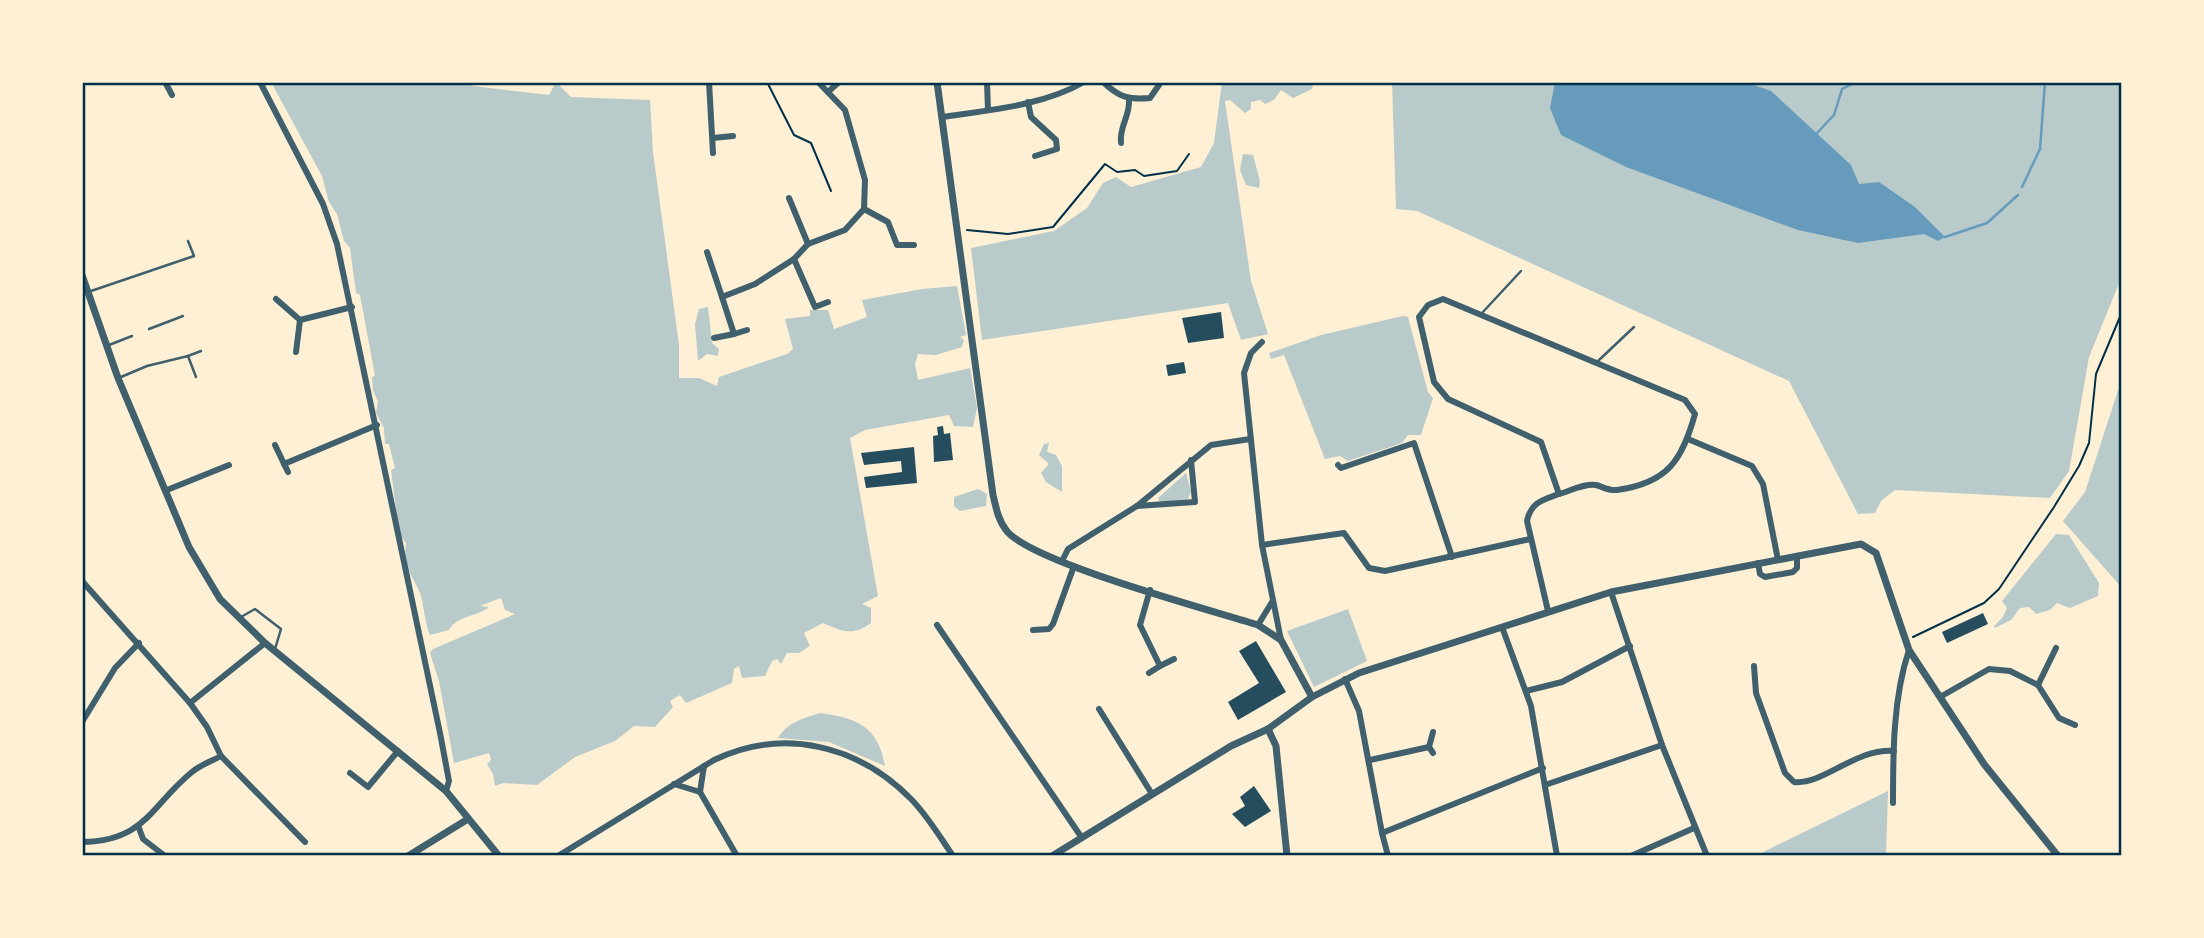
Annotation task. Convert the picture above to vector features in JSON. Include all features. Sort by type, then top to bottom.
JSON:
[{"type":"street","points":[[165,82],[172,95]]},
{"type":"street","points":[[260,82],[323,204],[352,307],[449,781],[446,791]]},
{"type":"street","points":[[709,82],[713,153]]},
{"type":"street","points":[[722,297],[755,284],[794,259],[808,244],[845,230],[864,209],[866,189],[858,149],[845,110],[818,82]]},
{"type":"street","points":[[828,92],[839,82]]},
{"type":"street","points":[[937,82],[993,495],[1007,531],[1032,551],[1258,625],[1280,640]]},
{"type":"street","points":[[987,82],[988,110]]},
{"type":"street","points":[[942,117],[1028,103],[1066,93],[1084,82]]},
{"type":"street","points":[[1103,82],[1118,96],[1129,100],[1150,98],[1158,105]]},
{"type":"street","points":[[1150,98],[1159,85]]},
{"type":"street","points":[[1121,143],[1119,129],[1130,112],[1129,100]]},
{"type":"street","points":[[1028,103],[1031,117],[1056,140],[1057,149],[1035,156]]},
{"type":"street","points":[[713,138],[733,136]]},
{"type":"street","points":[[789,198],[808,244]]},
{"type":"street","points":[[864,209],[888,222],[897,246],[914,245]]},
{"type":"street","points":[[707,252],[734,334]]},
{"type":"street","points":[[794,259],[816,307],[828,302]]},
{"type":"street","points":[[82,275],[118,378],[189,547],[214,590],[238,619],[265,643],[446,791],[499,856]]},
{"type":"street","points":[[276,299],[300,320]]},
{"type":"street","points":[[1548,611],[1530,539],[1527,521],[1529,511],[1536,502],[1559,494],[1593,484],[1613,491],[1643,484],[1672,468],[1688,439],[1695,414],[1685,401],[1482,313],[1443,299],[1428,305],[1419,317],[1434,382],[1448,399],[1541,442],[1559,494]]},
{"type":"street","points":[[300,320],[352,307]]},
{"type":"street","points":[[296,352],[300,320]]},
{"type":"street","points":[[714,338],[747,330]]},
{"type":"street","points":[[1262,342],[1251,353],[1244,373],[1262,545],[1280,640],[1312,697]]},
{"type":"street","points":[[284,464],[377,425]]},
{"type":"street","points":[[1062,561],[1068,549],[1137,506],[1210,445],[1250,439]]},
{"type":"street","points":[[1688,439],[1752,466],[1763,484],[1778,559]]},
{"type":"street","points":[[1338,465],[1341,468],[1414,443],[1452,557]]},
{"type":"street","points":[[275,445],[288,472]]},
{"type":"street","points":[[1137,506],[1195,502],[1191,460]]},
{"type":"street","points":[[167,490],[229,465]]},
{"type":"street","points":[[1262,545],[1344,533],[1369,568],[1385,571],[1530,539]]},
{"type":"street","points":[[1052,856],[1244,738],[1268,729],[1312,697],[1345,679],[1611,592],[1856,544],[1872,549],[1909,650],[1984,764],[2058,856]]},
{"type":"street","points":[[1758,563],[1760,574],[1765,577],[1793,572],[1797,568],[1797,556]]},
{"type":"street","points":[[1033,630],[1049,629],[1053,624],[1074,566]]},
{"type":"street","points":[[82,581],[190,703],[207,727],[221,756],[305,842]]},
{"type":"street","points":[[1150,590],[1140,625],[1160,666]]},
{"type":"street","points":[[1611,592],[1662,746],[1707,856]]},
{"type":"street","points":[[1258,625],[1272,602]]},
{"type":"street","points":[[937,625],[1082,838]]},
{"type":"street","points":[[1503,626],[1526,691],[1543,768],[1557,856]]},
{"type":"street","points":[[82,722],[115,668],[139,643]]},
{"type":"street","points":[[190,703],[265,643]]},
{"type":"street","points":[[1526,691],[1562,681],[1629,646]]},
{"type":"street","points":[[2038,685],[2056,648]]},
{"type":"street","points":[[1893,803],[1894,751],[1902,671],[1909,650]]},
{"type":"street","points":[[1149,673],[1174,659]]},
{"type":"street","points":[[1754,666],[1756,693],[1785,773],[1794,782],[1806,781],[1870,752],[1894,751]]},
{"type":"street","points":[[1940,697],[1989,669],[2010,671],[2038,685],[2059,718],[2075,725]]},
{"type":"street","points":[[1345,679],[1359,711],[1388,856]]},
{"type":"street","points":[[1099,709],[1152,794]]},
{"type":"street","points":[[1268,729],[1276,747],[1287,856]]},
{"type":"street","points":[[1370,760],[1431,750],[1433,732]]},
{"type":"street","points":[[558,856],[731,752],[771,743],[808,743],[831,748],[886,776],[913,801],[953,856]]},
{"type":"street","points":[[1545,785],[1662,746]]},
{"type":"street","points":[[350,773],[368,787],[398,751]]},
{"type":"street","points":[[82,842],[104,839],[139,828],[192,771],[221,756]]},
{"type":"street","points":[[704,766],[700,792],[737,856]]},
{"type":"street","points":[[1382,833],[1543,768]]},
{"type":"street","points":[[674,784],[700,792]]},
{"type":"street","points":[[408,856],[468,819]]},
{"type":"street","points":[[139,828],[143,839],[165,856]]},
{"type":"street","points":[[1631,856],[1694,828]]},
{"type":"lane","points":[[88,292],[194,256],[188,241]]},
{"type":"lane","points":[[1482,313],[1521,271]]},
{"type":"lane","points":[[149,329],[183,316]]},
{"type":"lane","points":[[1596,364],[1634,327]]},
{"type":"lane","points":[[106,346],[132,336]]},
{"type":"lane","points":[[118,378],[147,366],[201,351]]},
{"type":"lane","points":[[188,356],[196,377]]},
{"type":"lane","points":[[238,619],[255,609],[281,629],[275,651]]},
{"type":"path","points":[[767,82],[794,135],[811,143],[831,191]]},
{"type":"path","points":[[958,230],[1008,234],[1053,227],[1105,164],[1117,173],[1135,170],[1143,176],[1177,171],[1189,154]]},
{"type":"path","points":[[1904,641],[1984,603],[1999,589],[2054,507],[2079,466],[2089,443],[2096,374],[2122,312]]},
{"type":"shaded area","points":[[271,82],[470,82],[473,86],[549,95],[556,82],[571,97],[650,100],[653,152],[679,345],[679,378],[699,378],[717,386],[719,377],[787,354],[793,349],[785,319],[810,316],[810,310],[828,310],[834,329],[867,317],[862,300],[922,289],[957,286],[966,335],[960,337],[964,340],[962,347],[936,355],[918,354],[915,364],[918,380],[970,368],[977,408],[973,427],[954,426],[949,415],[865,430],[850,438],[878,596],[862,604],[871,608],[871,623],[859,630],[848,631],[823,623],[804,633],[810,646],[799,653],[787,653],[781,664],[777,659],[772,661],[765,676],[742,678],[739,666],[734,669],[732,683],[686,703],[680,695],[670,701],[673,707],[655,727],[634,726],[615,741],[575,757],[537,785],[503,783],[495,786],[493,774],[487,764],[491,760],[489,753],[454,763],[439,681],[430,653],[433,649],[515,614],[505,610],[501,598],[480,606],[489,607],[457,621],[449,630],[430,635],[420,593],[408,570],[406,543],[399,534],[391,470],[395,468],[389,444],[385,444],[384,428],[376,413],[378,401],[373,391],[372,377],[375,376],[360,295],[356,293],[350,248],[344,241],[322,176]]},
{"type":"shaded area","points":[[1222,82],[1314,82],[1312,89],[1293,98],[1281,90],[1274,100],[1265,104],[1260,100],[1251,102],[1251,109],[1245,113],[1230,100],[1225,101],[1251,281],[1268,334],[1241,340],[1228,303],[982,340],[971,248],[1054,231],[1087,208],[1103,183],[1116,177],[1131,187],[1201,167],[1214,143]]},
{"type":"shaded area","points":[[1392,82],[2122,82],[2122,276],[2089,357],[2069,471],[2050,498],[1895,490],[1881,501],[1875,513],[1858,514],[1789,381],[1417,211],[1396,209]]},
{"type":"shaded area","points":[[1243,154],[1253,155],[1260,181],[1259,188],[1246,185],[1240,170]]},
{"type":"shaded area","points":[[708,307],[712,343],[719,349],[718,356],[707,354],[698,361],[695,324],[699,309]]},
{"type":"shaded area","points":[[1408,317],[1428,392],[1433,398],[1421,435],[1408,435],[1402,443],[1348,461],[1340,456],[1325,459],[1284,355],[1271,359],[1269,353],[1321,335]]},
{"type":"shaded area","points":[[2122,378],[2122,588],[2063,521],[2085,492]]},
{"type":"shaded area","points":[[1049,443],[1047,452],[1056,455],[1062,466],[1062,492],[1046,482],[1041,473],[1049,464],[1039,455],[1044,444]]},
{"type":"shaded area","points":[[1186,473],[1191,491],[1188,499],[1160,502],[1158,498]]},
{"type":"shaded area","points":[[978,489],[987,494],[986,506],[960,511],[954,506],[954,497]]},
{"type":"shaded area","points":[[2056,534],[2069,535],[2099,583],[2098,596],[2070,608],[2057,603],[2050,610],[2036,614],[2029,607],[2020,608],[2011,620],[1995,628],[2007,608],[2002,601]]},
{"type":"shaded area","points":[[1348,609],[1367,661],[1314,687],[1287,631]]},
{"type":"shaded area","points":[[820,713],[845,718],[864,726],[877,742],[885,766],[829,742],[778,738],[791,725]]},
{"type":"shaded area","points":[[1888,791],[1886,856],[1755,856]]},
{"type":"water","points":[[1555,82],[1745,82],[1771,91],[1851,165],[1859,184],[1879,182],[1915,207],[1945,237],[1938,241],[1924,234],[1858,243],[1798,230],[1626,167],[1561,135],[1550,108]]},
{"type":"building","points":[[1221,312],[1224,338],[1188,343],[1182,318]]},
{"type":"building","points":[[1184,362],[1186,373],[1168,376],[1166,365]]},
{"type":"building","points":[[943,426],[944,434],[950,433],[953,460],[934,462],[933,436],[938,435],[937,427]]},
{"type":"building","points":[[914,447],[917,483],[866,488],[864,477],[902,472],[901,461],[864,465],[861,453]]},
{"type":"building","points":[[1983,613],[1988,624],[1947,643],[1942,632]]},
{"type":"building","points":[[1256,641],[1286,692],[1238,720],[1228,702],[1259,683],[1239,651]]},
{"type":"building","points":[[1254,786],[1271,811],[1245,827],[1232,814],[1245,806],[1240,797]]},
{"type":"waterway","points":[[1817,133],[1834,115],[1842,89],[1856,82]]},
{"type":"waterway","points":[[2022,187],[2040,149],[2045,82]]},
{"type":"waterway","points":[[1945,237],[1987,223],[2018,195]]}]
